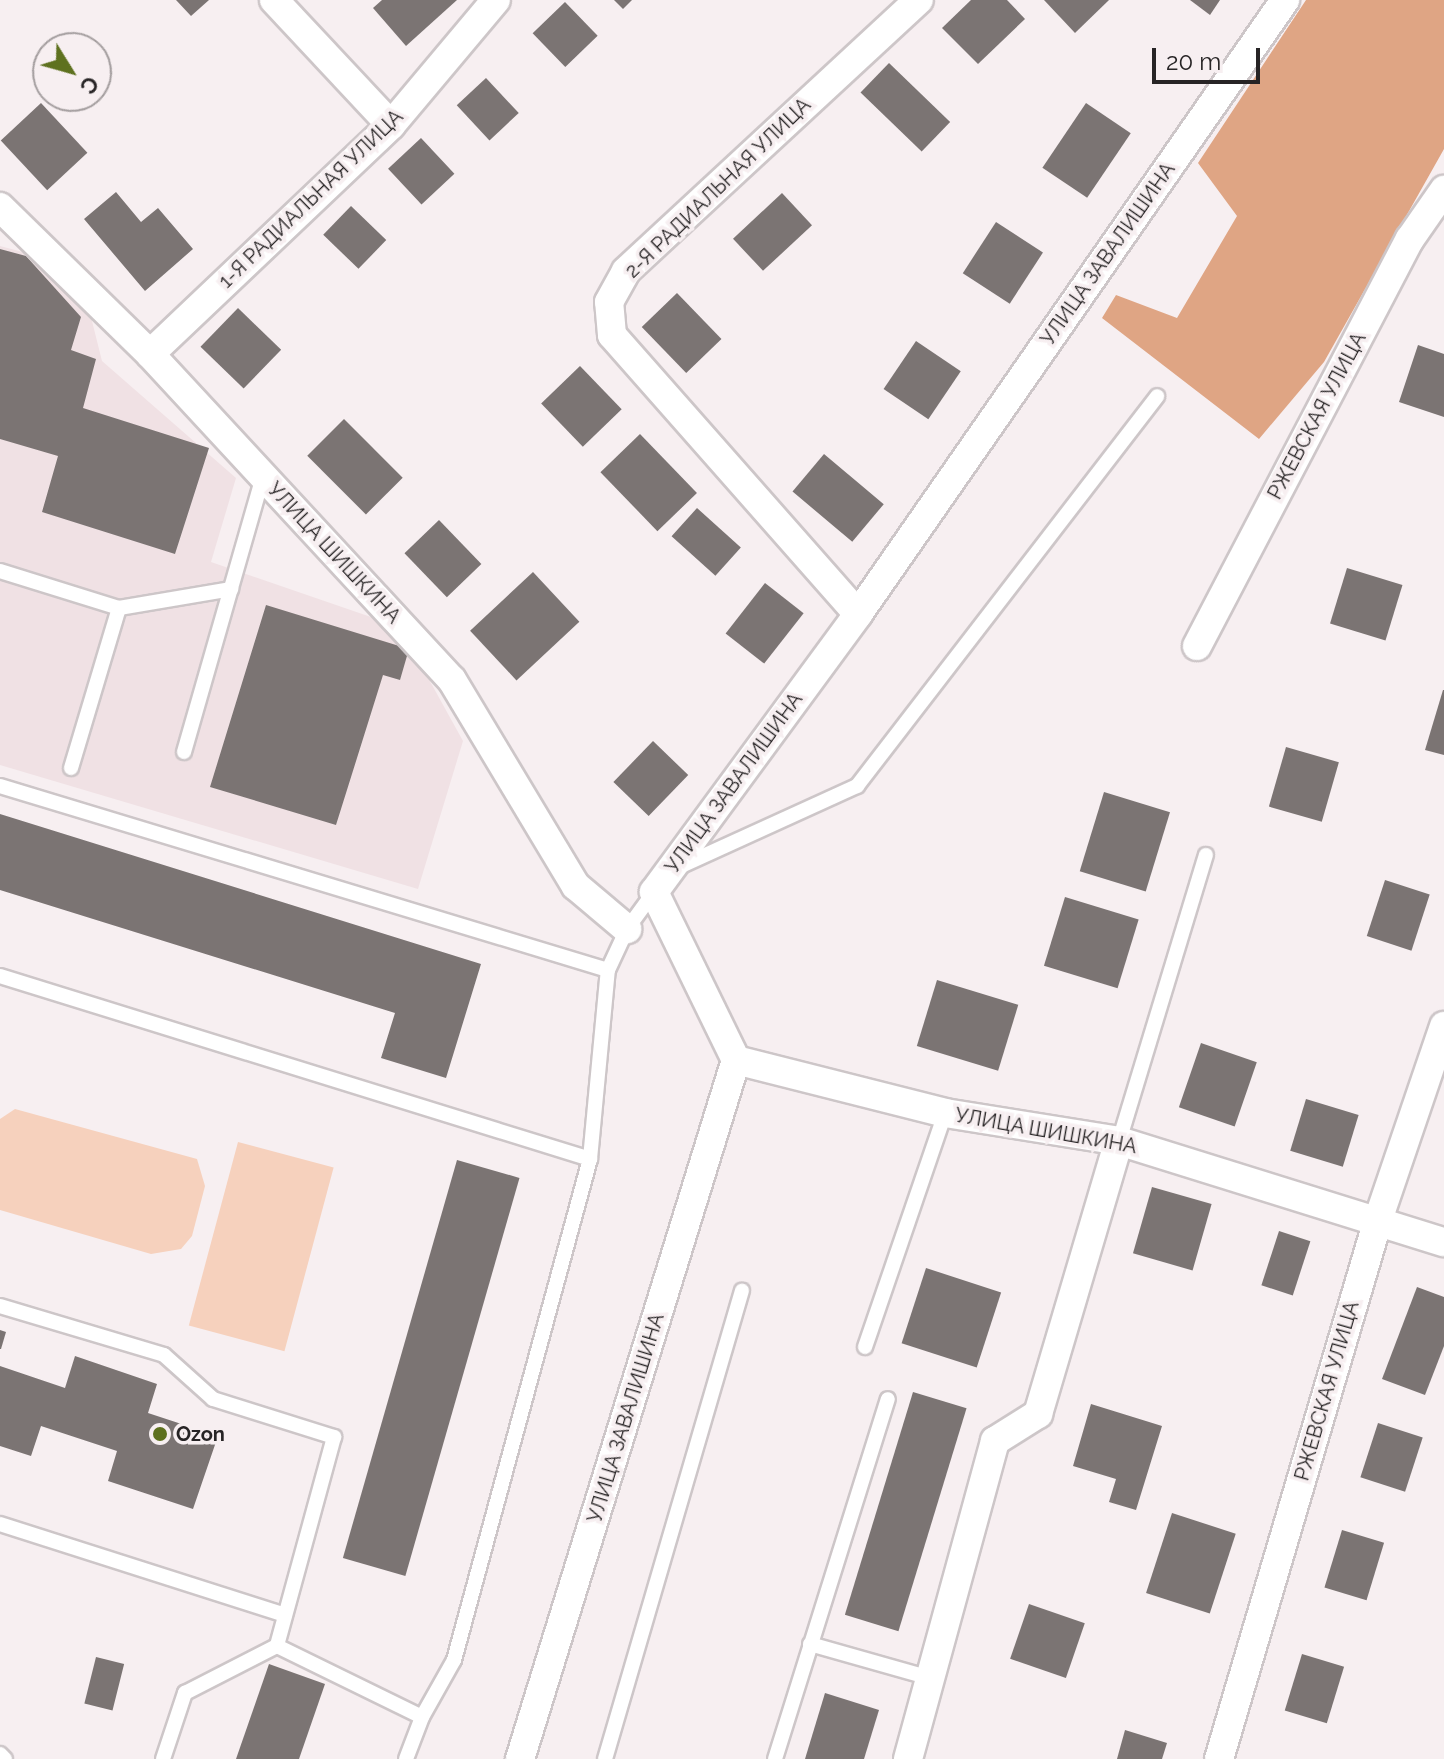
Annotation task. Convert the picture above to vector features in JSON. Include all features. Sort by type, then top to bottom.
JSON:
[{"type":"street","points":[[274,0],[391,125]]},
{"type":"street","name":"1-Я РАДИАЛЬНАЯ УЛИЦА","points":[[150,354],[391,125],[496,0]]},
{"type":"street","name":"2-Я РАДИАЛЬНАЯ УЛИЦА","points":[[858,614],[612,335],[609,302],[626,271],[919,0]]},
{"type":"street","name":"УЛИЦА ЗАВАЛИШИНА","points":[[520,1759],[736,1060],[663,881],[858,614],[1285,0]]},
{"type":"street","name":"РЖЕВСКАЯ УЛИЦА","points":[[1197,646],[1410,239],[1444,190]]},
{"type":"street","name":"УЛИЦА ШИШКИНА","points":[[0,207],[150,354],[452,680],[576,886],[627,929]]},
{"type":"street","name":"РЖЕВСКАЯ УЛИЦА","points":[[1219,1759],[1378,1220],[1444,1026]]},
{"type":"street","name":"УЛИЦА ШИШКИНА","points":[[736,1060],[945,1113],[1119,1141],[1444,1242]]},
{"type":"street","points":[[908,1759],[995,1441],[1038,1414],[1119,1141]]},
{"type":"lane","points":[[406,1759],[422,1717],[454,1660],[590,1159],[608,970],[627,929],[663,881],[857,786],[1157,396]]},
{"type":"lane","points":[[184,752],[263,476]]},
{"type":"lane","points":[[0,571],[119,608],[231,589]]},
{"type":"lane","points":[[71,768],[119,608]]},
{"type":"lane","points":[[0,786],[608,970]]},
{"type":"lane","points":[[1119,1141],[1206,855]]},
{"type":"lane","points":[[0,976],[590,1159]]},
{"type":"lane","points":[[865,1347],[945,1113]]},
{"type":"lane","points":[[605,1759],[742,1291]]},
{"type":"lane","points":[[0,1306],[164,1355],[213,1399],[334,1437],[277,1646],[185,1693],[163,1759]]},
{"type":"lane","points":[[775,1759],[888,1399]]},
{"type":"lane","points":[[0,1524],[285,1615]]},
{"type":"lane","points":[[810,1644],[930,1678]]},
{"type":"lane","points":[[277,1646],[422,1717]]},
{"type":"lane","points":[[0,1754],[5,1759]]},
{"type":"shaded area","points":[[1306,0],[1444,0],[1444,149],[1324,362],[1259,439],[1102,318],[1116,295],[1177,318],[1237,216],[1198,163]]},
{"type":"shaded area","points":[[0,246],[34,255],[91,317],[102,361],[236,478],[211,562],[400,627],[463,741],[418,889],[0,765]]},
{"type":"shaded area","points":[[15,1109],[197,1159],[205,1186],[192,1236],[181,1249],[151,1254],[0,1210],[0,1119]]},
{"type":"shaded area","points":[[238,1142],[334,1168],[284,1351],[189,1326]]},
{"type":"building","points":[[176,0],[209,0],[191,16]]},
{"type":"building","points":[[382,0],[457,0],[406,46],[373,8]]},
{"type":"building","points":[[614,0],[632,0],[623,9]]},
{"type":"building","points":[[971,0],[1007,0],[1025,19],[978,64],[942,28]]},
{"type":"building","points":[[1044,0],[1109,0],[1075,33]]},
{"type":"building","points":[[1190,0],[1220,0],[1210,15]]},
{"type":"building","points":[[565,2],[598,36],[565,67],[533,33]]},
{"type":"building","points":[[889,63],[950,122],[922,152],[861,92]]},
{"type":"building","points":[[486,78],[519,113],[489,140],[457,105]]},
{"type":"building","points":[[1086,103],[1131,133],[1087,198],[1042,168]]},
{"type":"building","points":[[32,111],[49,112],[87,153],[47,190],[1,141]]},
{"type":"building","points":[[421,138],[454,174],[422,205],[388,169]]},
{"type":"building","points":[[116,192],[141,222],[158,208],[193,249],[145,291],[84,219]]},
{"type":"building","points":[[782,193],[812,225],[763,271],[733,239]]},
{"type":"building","points":[[351,206],[386,240],[358,269],[323,235]]},
{"type":"building","points":[[996,222],[1043,252],[1010,304],[963,273]]},
{"type":"building","points":[[0,249],[26,256],[81,317],[71,350],[96,359],[83,408],[209,448],[175,554],[42,512],[58,456],[0,439]]},
{"type":"building","points":[[677,293],[721,339],[686,373],[642,327]]},
{"type":"building","points":[[238,308],[281,350],[244,389],[200,347]]},
{"type":"building","points":[[916,341],[961,371],[928,419],[884,389]]},
{"type":"building","points":[[1418,345],[1444,354],[1444,417],[1399,402]]},
{"type":"building","points":[[580,366],[622,409],[583,447],[541,404]]},
{"type":"building","points":[[344,419],[403,478],[366,514],[307,456]]},
{"type":"building","points":[[640,434],[697,493],[657,531],[600,472]]},
{"type":"building","points":[[824,454],[884,504],[852,542],[793,492]]},
{"type":"building","points":[[697,508],[741,547],[715,576],[672,536]]},
{"type":"building","points":[[439,520],[481,564],[447,597],[404,553]]},
{"type":"building","points":[[1347,568],[1402,585],[1386,640],[1330,623]]},
{"type":"building","points":[[533,572],[579,622],[516,680],[470,631]]},
{"type":"building","points":[[765,583],[804,613],[764,664],[726,633]]},
{"type":"building","points":[[266,605],[409,649],[400,680],[383,675],[336,825],[210,787]]},
{"type":"building","points":[[1444,690],[1444,755],[1425,750]]},
{"type":"building","points":[[653,741],[688,775],[649,816],[613,782]]},
{"type":"building","points":[[1286,747],[1339,762],[1322,822],[1269,807]]},
{"type":"building","points":[[1104,792],[1170,812],[1146,892],[1080,871]]},
{"type":"building","points":[[0,814],[481,964],[446,1078],[381,1058],[395,1013],[0,890]]},
{"type":"building","points":[[1385,880],[1430,895],[1411,951],[1367,936]]},
{"type":"building","points":[[1065,897],[1139,920],[1118,988],[1044,966]]},
{"type":"building","points":[[937,980],[1018,1005],[998,1071],[917,1046]]},
{"type":"building","points":[[1201,1043],[1257,1062],[1235,1127],[1179,1107]]},
{"type":"building","points":[[1306,1099],[1359,1115],[1343,1167],[1290,1151]]},
{"type":"building","points":[[457,1160],[519,1178],[405,1576],[343,1558]]},
{"type":"building","points":[[1152,1187],[1212,1204],[1193,1270],[1133,1253]]},
{"type":"building","points":[[1279,1231],[1310,1241],[1293,1295],[1261,1285]]},
{"type":"building","points":[[926,1268],[1001,1292],[977,1368],[902,1343]]},
{"type":"building","points":[[1417,1287],[1444,1297],[1444,1346],[1425,1395],[1382,1379]]},
{"type":"building","points":[[0,1330],[6,1332],[1,1349],[0,1349]]},
{"type":"building","points":[[75,1356],[157,1384],[148,1413],[218,1436],[193,1509],[108,1481],[117,1451],[41,1426],[31,1456],[0,1446],[0,1366],[65,1388]]},
{"type":"building","points":[[913,1392],[967,1408],[898,1631],[845,1615]]},
{"type":"building","points":[[1091,1404],[1162,1426],[1136,1510],[1109,1502],[1116,1479],[1073,1466]]},
{"type":"building","points":[[1378,1423],[1423,1438],[1405,1492],[1360,1477]]},
{"type":"building","points":[[1172,1513],[1236,1534],[1210,1614],[1146,1593]]},
{"type":"building","points":[[1342,1530],[1384,1543],[1367,1600],[1324,1587]]},
{"type":"building","points":[[1029,1604],[1085,1623],[1066,1678],[1010,1659]]},
{"type":"building","points":[[1302,1654],[1344,1667],[1327,1723],[1285,1710]]},
{"type":"building","points":[[96,1657],[124,1664],[113,1711],[84,1704]]},
{"type":"building","points":[[269,1664],[325,1684],[299,1759],[236,1759]]},
{"type":"building","points":[[825,1693],[879,1710],[864,1759],[805,1759]]},
{"type":"building","points":[[1125,1730],[1167,1743],[1162,1759],[1117,1759]]},
{"type":"place","name":"Ozon","points":[[160,1434]]}]
